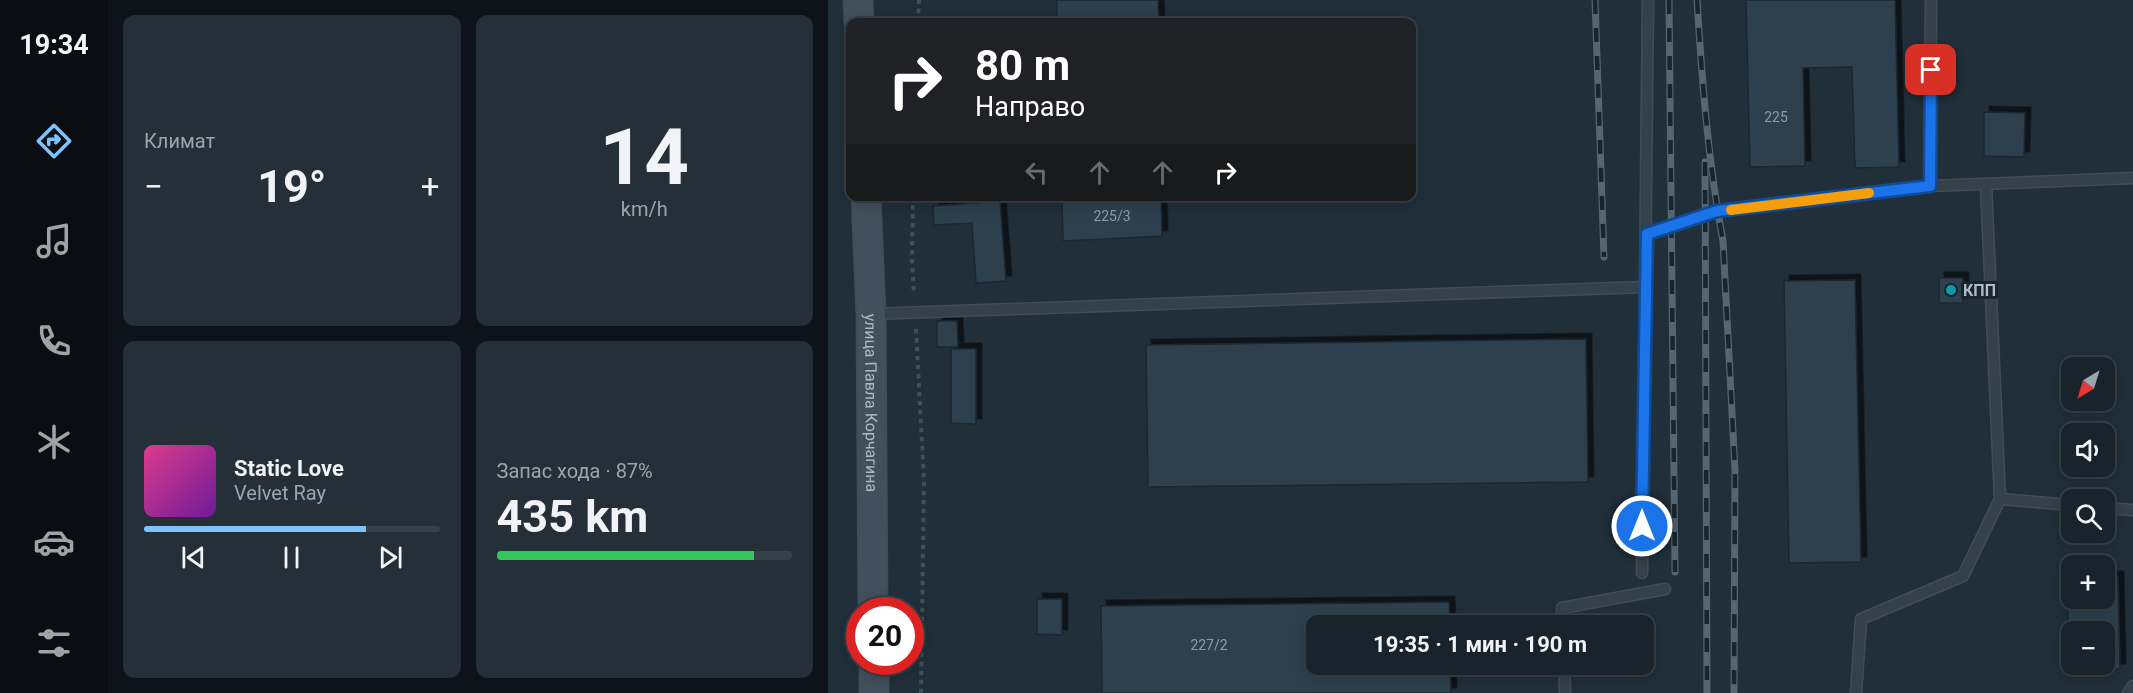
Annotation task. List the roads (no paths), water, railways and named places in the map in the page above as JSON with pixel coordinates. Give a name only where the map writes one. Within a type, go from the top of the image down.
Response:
[{"type":"main road","points":[[858,0],[859,18]]},
{"type":"main road","name":"улица Павла Корчагина","points":[[866,201],[871,314],[873,597]]},
{"type":"main road","points":[[874,675],[874,693]]},
{"type":"lane","points":[[1642,573],[1648,0]]},
{"type":"lane","points":[[1930,186],[1931,0]]},
{"type":"lane","points":[[1647,234],[1717,211],[1930,186],[2133,178]]},
{"type":"lane","points":[[1856,693],[1862,619],[1963,576],[2000,499],[1986,185]]},
{"type":"lane","points":[[871,314],[1644,287]]},
{"type":"lane","points":[[2000,499],[2061,504]]},
{"type":"lane","points":[[2115,509],[2133,510]]},
{"type":"lane","points":[[1562,615],[1562,608],[1665,589]]},
{"type":"lane","points":[[1564,675],[1565,693]]},
{"type":"lane","points":[[2128,693],[2133,686]]},
{"type":"railway","points":[[1595,0],[1604,257]]},
{"type":"railway","points":[[1669,0],[1675,572]]},
{"type":"railway","points":[[1697,0],[1703,91],[1723,241],[1735,470],[1734,693]]},
{"type":"railway","points":[[1705,162],[1707,693]]},
{"type":"place","name":"КПП","points":[[1951,290]]}]
